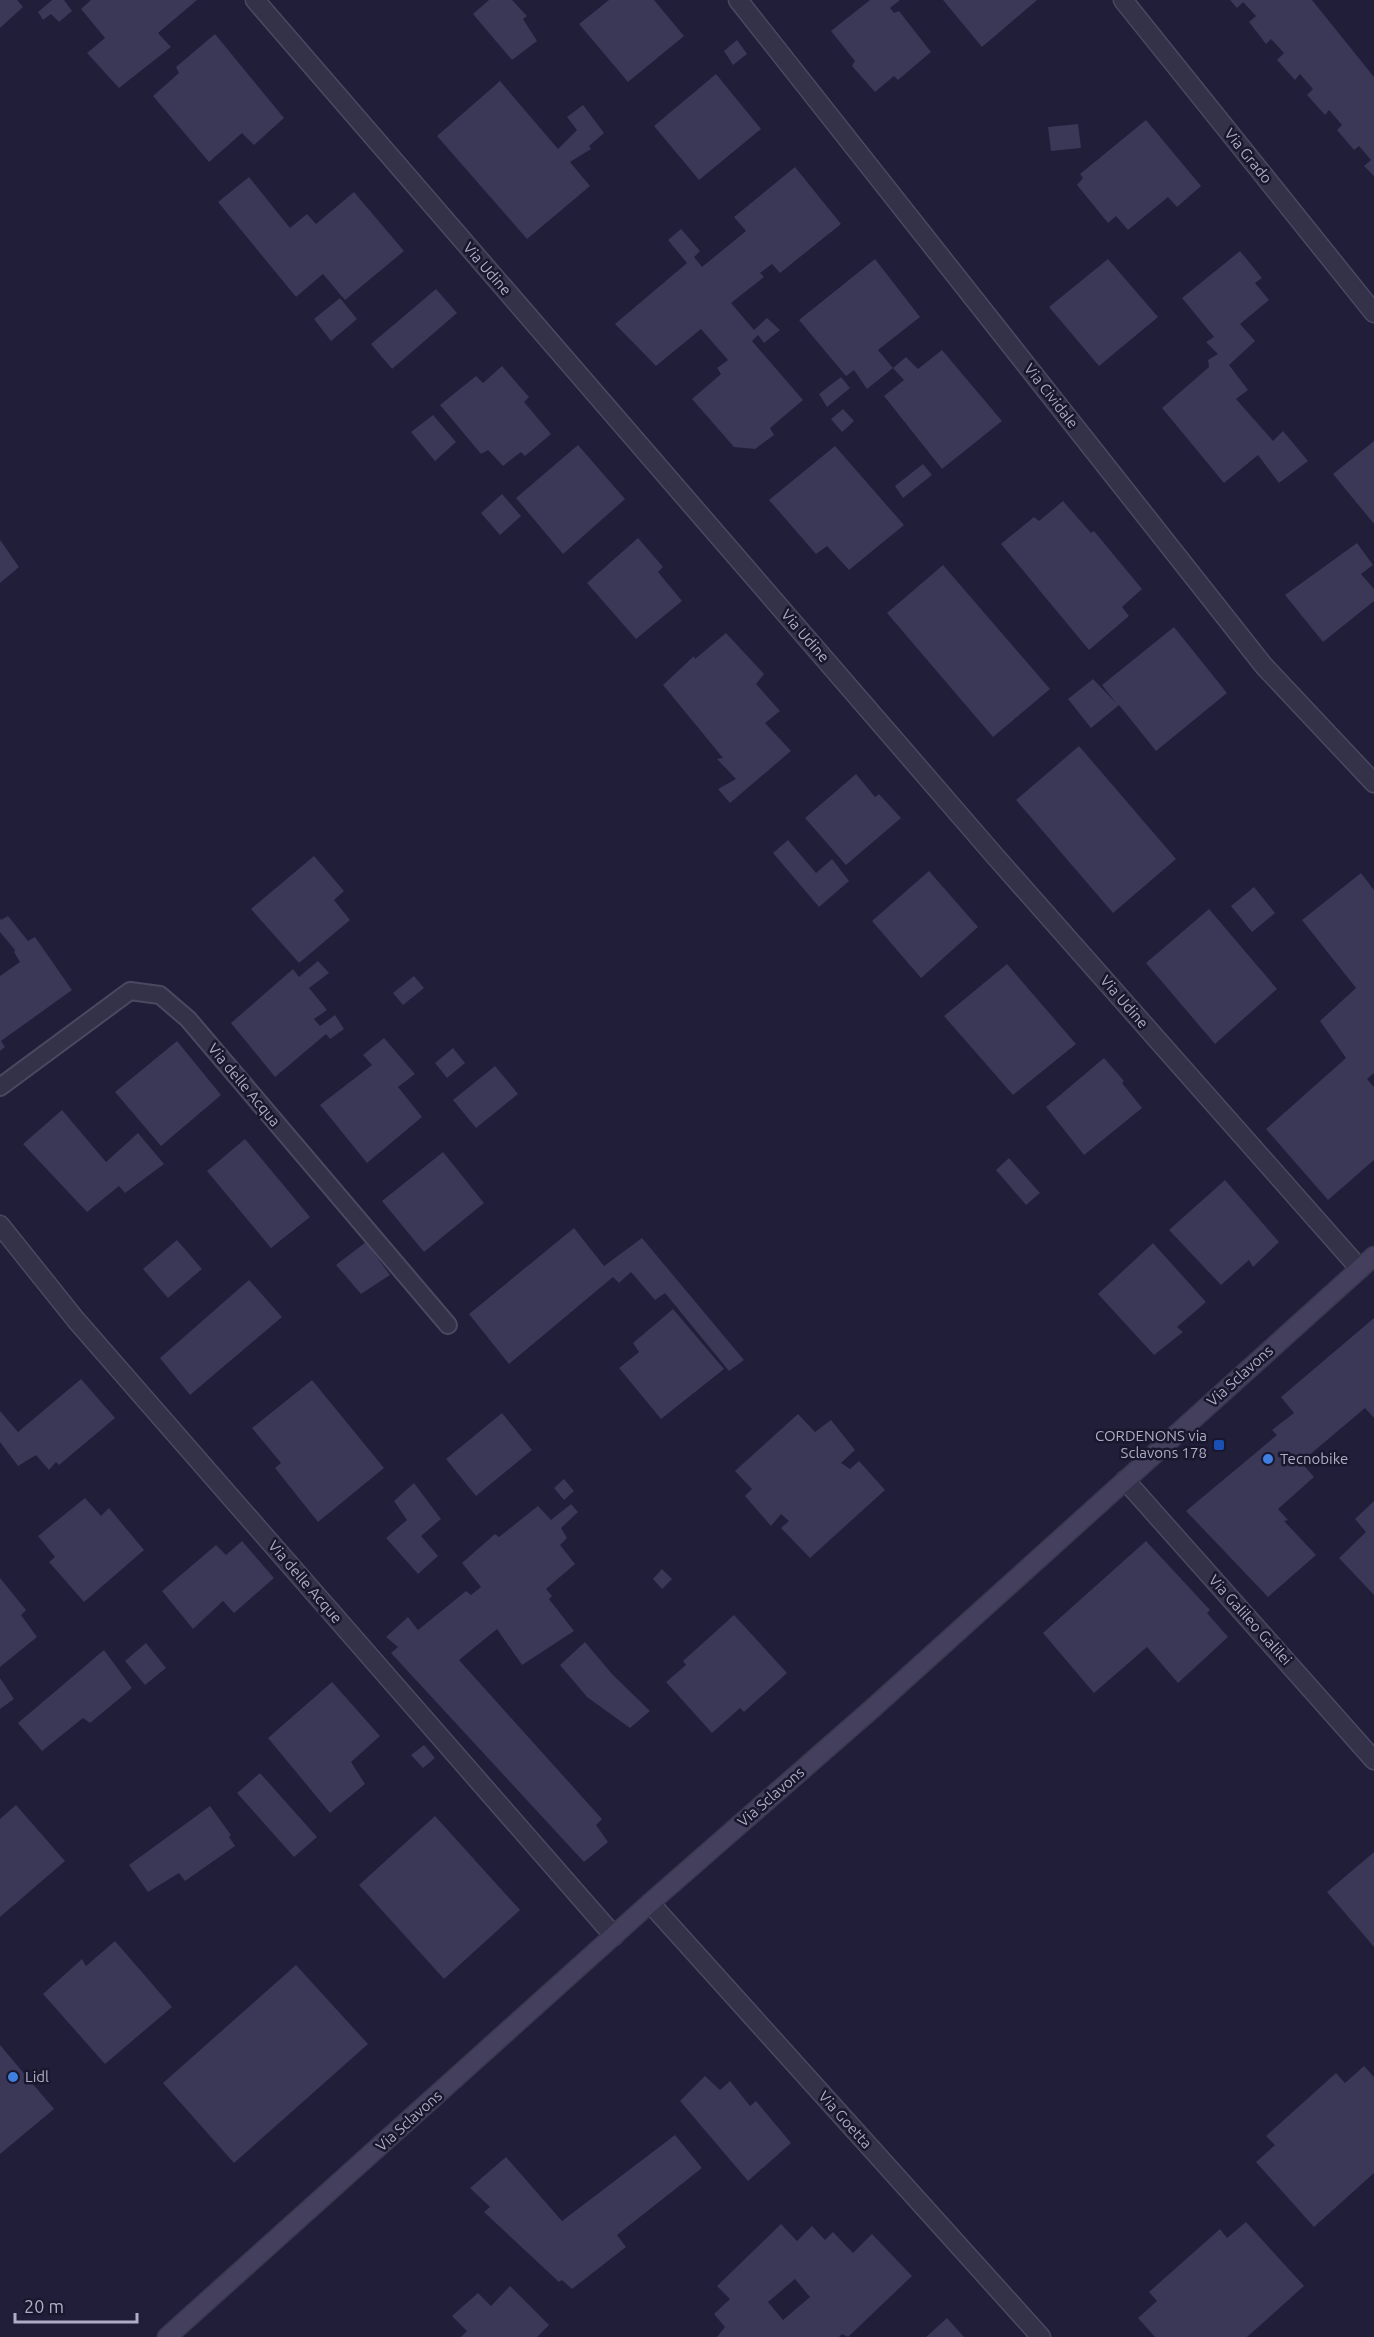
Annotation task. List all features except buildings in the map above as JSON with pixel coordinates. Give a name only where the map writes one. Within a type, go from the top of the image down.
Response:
[{"type":"street","name":"Via Udine","points":[[255,0],[995,856],[1360,1269]]},
{"type":"street","name":"Via Cividale","points":[[738,0],[1264,666],[1374,783]]},
{"type":"street","name":"Via Grado","points":[[1123,0],[1374,313]]},
{"type":"street","name":"Via delle Acque","points":[[0,1225],[76,1320],[166,1425],[614,1936]]},
{"type":"street","name":"Via Sclavons","points":[[167,2337],[650,1903],[873,1708],[1374,1256]]},
{"type":"street","name":"Via Galileo Galilei","points":[[1125,1480],[1374,1760]]},
{"type":"street","name":"Via Goetta","points":[[650,1903],[1041,2337]]},
{"type":"lane","name":"Via delle Acqua","points":[[0,1087],[130,991],[160,996],[188,1019],[448,1325]]},
{"type":"place","name":"CORDENONS via Sclavons 178","points":[[1219,1445]]},
{"type":"place","name":"Tecnobike","points":[[1268,1459]]},
{"type":"place","name":"Lidl","points":[[13,2077]]}]
